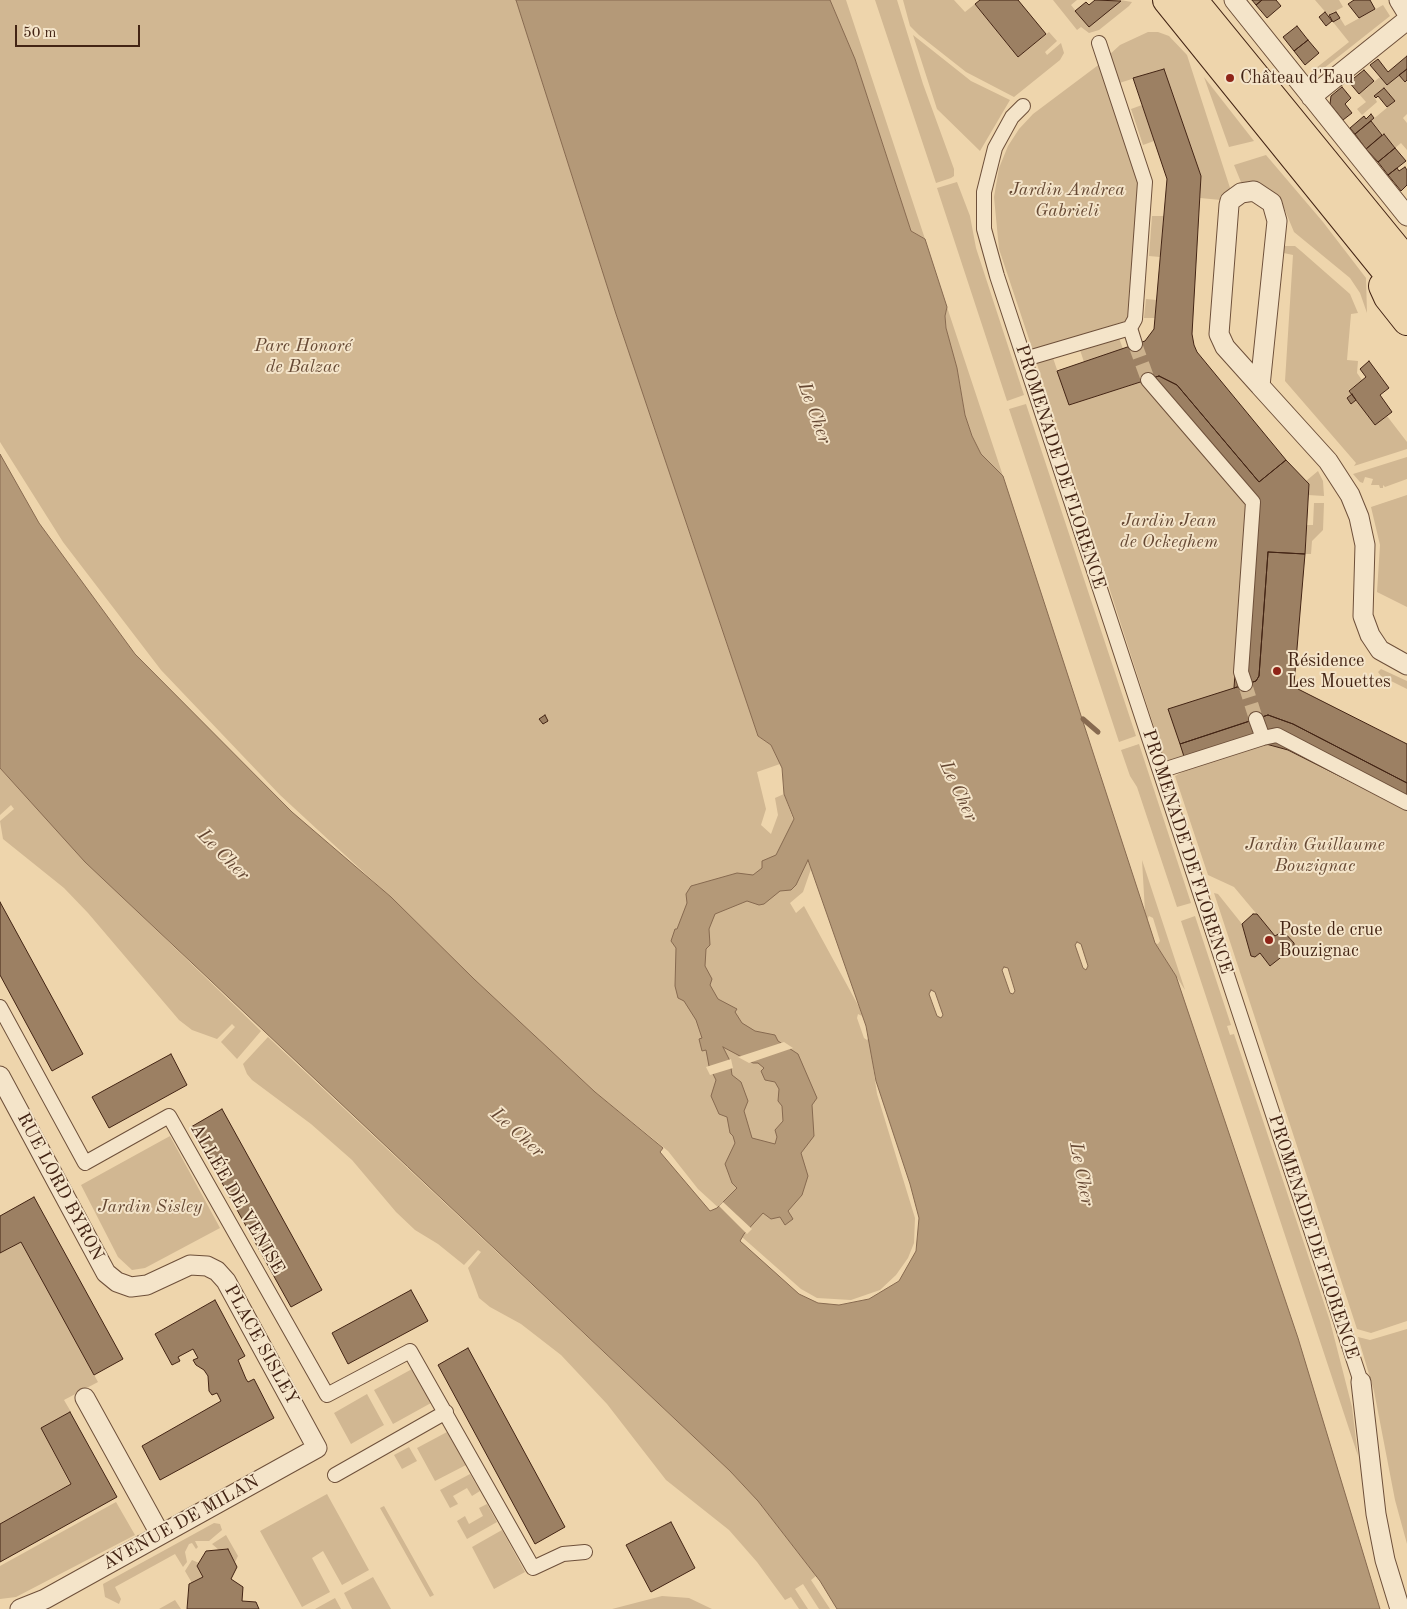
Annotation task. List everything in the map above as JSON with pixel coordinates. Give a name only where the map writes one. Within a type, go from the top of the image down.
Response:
[{"type":"main road","points":[[1167,0],[1395,265]]},
{"type":"main road","points":[[1193,0],[1395,265],[1407,297]]},
{"type":"main road","points":[[1395,265],[1379,279],[1388,297],[1407,321]]},
{"type":"street","points":[[1234,0],[1407,216]]},
{"type":"street","points":[[1399,0],[1407,12]]},
{"type":"street","points":[[1311,97],[1407,20]]},
{"type":"street","points":[[1025,359],[1130,328],[1135,320],[1146,182],[1099,43]]},
{"type":"street","name":"PROMENADE DE FLORENCE","points":[[1024,106],[1012,117],[995,148],[984,192],[984,229],[997,276],[1361,1382],[1376,1514],[1385,1560],[1400,1609]]},
{"type":"street","points":[[1260,386],[1277,221],[1272,203],[1254,191],[1241,193],[1230,201],[1218,334],[1224,346],[1328,462],[1350,495],[1359,517],[1365,545],[1363,616],[1370,635],[1380,650],[1407,665]]},
{"type":"street","points":[[1130,328],[1135,344]]},
{"type":"street","points":[[1148,380],[1253,502],[1241,672],[1245,684]]},
{"type":"street","points":[[1256,719],[1263,738]]},
{"type":"street","points":[[1160,771],[1277,735],[1407,803]]},
{"type":"street","name":"ALLÉE DE VENISE","points":[[0,1007],[85,1163],[169,1116],[327,1395],[410,1351],[533,1568],[563,1554],[585,1552]]},
{"type":"street","name":"RUE LORD BYRON","points":[[0,1076],[102,1265],[117,1282],[131,1287]]},
{"type":"street","name":"PLACE SISLEY","points":[[131,1287],[147,1285],[190,1265],[207,1266],[217,1272],[226,1282],[318,1448]]},
{"type":"street","points":[[85,1398],[160,1534]]},
{"type":"street","points":[[335,1475],[446,1412]]},
{"type":"street","name":"AVENUE DE MILAN","points":[[20,1609],[41,1604],[160,1534],[318,1448]]},
{"type":"green space","name":"Parc Honoré de Balzac","points":[[0,0],[516,0],[616,314],[758,736],[771,745],[780,764],[757,772],[766,809],[761,825],[771,834],[778,815],[775,798],[784,794],[811,869],[803,892],[790,903],[796,913],[804,906],[859,1007],[862,1016],[858,1014],[857,1018],[864,1038],[867,1040],[869,1037],[877,1094],[915,1218],[914,1243],[908,1258],[896,1275],[880,1290],[851,1300],[817,1298],[801,1289],[742,1237],[745,1232],[698,1189],[668,1151],[595,1092],[474,979],[397,903],[280,795],[161,670],[63,542],[0,442]]},
{"type":"green space","points":[[830,0],[846,0],[925,239],[911,231],[855,59]]},
{"type":"green space","points":[[875,0],[897,0],[923,84],[954,169],[954,176],[951,178],[936,183]]},
{"type":"green space","points":[[903,0],[954,0],[965,12],[975,4],[1018,57],[1049,32],[1057,41],[1045,52],[1047,55],[1061,43],[1064,53],[1060,60],[1014,97],[966,72],[919,35],[910,26]]},
{"type":"green space","points":[[1053,0],[1077,0],[1071,5],[1089,27],[1120,0],[1132,2],[1099,30],[1089,33],[1081,27],[1077,30]]},
{"type":"green space","points":[[1315,0],[1339,0],[1343,7],[1328,15]]},
{"type":"green space","points":[[1383,5],[1390,16],[1314,76],[1311,72],[1349,42],[1333,22],[1340,18],[1345,26]]},
{"type":"green space","points":[[1148,32],[1158,32],[1169,36],[1187,55],[1232,194],[1221,200],[1200,198],[1201,176],[1164,69],[1116,84],[1108,56],[1120,45]]},
{"type":"green space","points":[[913,35],[971,81],[1010,100],[980,151],[937,109]]},
{"type":"green space","name":"Jardin Andrea Gabrieli","points":[[1101,63],[1141,183],[1128,320],[1033,351],[999,249],[994,197],[999,168],[1008,146],[1019,129],[1033,114]]},
{"type":"green space","points":[[1399,75],[1405,82],[1407,80],[1407,114],[1403,118],[1407,123],[1407,150],[1401,143],[1395,148],[1371,121],[1395,101],[1384,88],[1374,96],[1377,102],[1362,115],[1357,109],[1366,102],[1359,94],[1380,77],[1387,85]]},
{"type":"green space","points":[[1204,77],[1254,141],[1229,147]]},
{"type":"green space","points":[[1142,105],[1154,141],[1143,145],[1131,109]]},
{"type":"green space","points":[[1266,155],[1323,222],[1366,278],[1367,313],[1360,293],[1350,278],[1294,232],[1284,208],[1275,196],[1243,187],[1234,165]]},
{"type":"green space","points":[[957,182],[970,216],[976,248],[1024,395],[1007,401],[937,188]]},
{"type":"green space","points":[[1152,216],[1164,216],[1160,257],[1149,256]]},
{"type":"green space","points":[[1295,246],[1350,294],[1358,313],[1351,314],[1347,360],[1358,361],[1357,373],[1362,380],[1349,390],[1352,394],[1347,398],[1351,404],[1356,400],[1375,424],[1387,416],[1407,442],[1407,449],[1354,466],[1356,463],[1285,381],[1293,255],[1279,252],[1281,247]]},
{"type":"green space","points":[[1146,299],[1157,300],[1155,318],[1144,318]]},
{"type":"green space","points":[[947,307],[1003,476],[981,454],[965,415],[957,368],[946,328],[945,316]]},
{"type":"green space","points":[[1119,338],[1123,349],[1084,362],[1080,350]]},
{"type":"green space","name":"Jardin Jean de Ockeghem","points":[[1052,355],[1069,405],[1141,382],[1247,505],[1234,688],[1205,751],[1167,767],[1036,361]]},
{"type":"green space","points":[[1026,404],[1136,736],[1119,742],[1009,409]]},
{"type":"green space","points":[[1407,457],[1407,479],[1385,487],[1383,485],[1383,488],[1380,488],[1379,485],[1371,485],[1373,479],[1365,477],[1363,483],[1360,482],[1353,474]]},
{"type":"green space","points":[[1318,471],[1323,481],[1324,496],[1308,495],[1309,484],[1306,481]]},
{"type":"green space","points":[[1407,495],[1407,607],[1377,592],[1380,545],[1371,507]]},
{"type":"green space","points":[[1314,503],[1324,503],[1323,530],[1312,541],[1311,554],[1305,554],[1307,525],[1313,525]]},
{"type":"green space","points":[[1381,669],[1407,681],[1407,689],[1381,676],[1378,672]]},
{"type":"green space","points":[[1139,744],[1191,903],[1177,907],[1137,787],[1130,776],[1121,750]]},
{"type":"green space","name":"Jardin Guillaume Bouzignac","points":[[1266,744],[1288,750],[1407,810],[1407,1321],[1371,1333],[1357,1329],[1214,893],[1218,894],[1242,924],[1252,957],[1260,953],[1271,966],[1294,947],[1294,943],[1283,931],[1275,936],[1234,887],[1208,875],[1175,776],[1188,769]]},
{"type":"green space","points":[[0,768],[86,862],[261,1031],[237,1059],[221,1042],[235,1027],[232,1024],[217,1039],[192,1030],[179,1020],[88,913],[64,888],[3,839],[0,821],[14,809],[11,805],[0,815]]},
{"type":"green space","points":[[1142,860],[1185,990],[1155,943],[1158,944],[1160,941],[1153,918],[1149,916],[1147,920]]},
{"type":"green space","points":[[1195,916],[1231,1025],[1227,1026],[1230,1035],[1234,1034],[1330,1321],[1352,1407],[1358,1456],[1181,921]]},
{"type":"green space","points":[[268,1037],[730,1471],[758,1501],[816,1576],[811,1580],[830,1609],[819,1609],[803,1584],[795,1589],[808,1609],[799,1609],[791,1597],[785,1600],[757,1562],[729,1530],[666,1480],[607,1404],[561,1355],[521,1324],[490,1307],[479,1298],[468,1268],[481,1252],[478,1250],[464,1265],[438,1244],[415,1230],[396,1212],[352,1160],[311,1124],[252,1080],[243,1064]]},
{"type":"green space","name":"Jardin Sisley","points":[[170,1136],[220,1228],[145,1268],[132,1270],[118,1257],[81,1185]]},
{"type":"green space","points":[[21,1242],[98,1382],[64,1400],[71,1412],[41,1428],[70,1484],[0,1524],[0,1253]]},
{"type":"green space","points":[[1407,1329],[1407,1544],[1395,1500],[1374,1391],[1358,1337],[1370,1340]]},
{"type":"green space","points":[[412,1369],[431,1403],[393,1424],[374,1390]]},
{"type":"green space","points":[[367,1394],[384,1425],[351,1444],[334,1413]]},
{"type":"green space","points":[[447,1432],[466,1465],[435,1481],[417,1448]]},
{"type":"green space","points":[[409,1447],[417,1461],[402,1469],[394,1455]]},
{"type":"green space","points":[[470,1474],[480,1491],[472,1496],[467,1488],[453,1496],[458,1504],[450,1508],[440,1490]]},
{"type":"green space","points":[[327,1494],[369,1570],[342,1585],[323,1551],[312,1558],[330,1592],[302,1607],[260,1531]]},
{"type":"green space","points":[[116,1502],[135,1535],[16,1597],[0,1599],[0,1566]]},
{"type":"green space","points":[[487,1504],[497,1522],[467,1539],[457,1521],[465,1516],[469,1524],[483,1516],[479,1508]]},
{"type":"green space","points":[[384,1506],[434,1595],[430,1597],[380,1508]]},
{"type":"green space","points":[[214,1523],[220,1524],[222,1530],[209,1541],[195,1541],[198,1547],[196,1549],[192,1543],[189,1544],[185,1552],[187,1562],[183,1567],[175,1554],[115,1587],[121,1599],[119,1604],[105,1597],[103,1584]]},
{"type":"green space","points":[[502,1530],[525,1572],[494,1589],[472,1547]]},
{"type":"green space","points":[[226,1535],[238,1556],[235,1562],[228,1549],[219,1550],[212,1544]]},
{"type":"green space","points":[[192,1560],[199,1563],[197,1566],[203,1577],[192,1583],[185,1571]]},
{"type":"green space","points":[[373,1577],[391,1609],[352,1609],[344,1593]]},
{"type":"green space","points":[[662,1596],[689,1598],[712,1609],[612,1609]]},
{"type":"green space","points":[[335,1598],[341,1609],[315,1609]]},
{"type":"green space","points":[[175,1600],[181,1609],[159,1609]]},
{"type":"water","name":"Le Cher","points":[[516,0],[830,0],[855,59],[911,231],[925,239],[947,307],[945,316],[946,328],[957,368],[965,415],[981,454],[1003,476],[1155,943],[1176,976],[1298,1338],[1380,1609],[837,1609],[820,1581],[758,1501],[730,1471],[85,862],[0,768],[0,454],[39,523],[135,654],[292,812],[391,897],[474,979],[595,1092],[663,1148],[660,1152],[710,1211],[717,1208],[737,1188],[732,1183],[725,1164],[735,1143],[730,1133],[727,1117],[719,1114],[711,1096],[716,1080],[709,1066],[706,1050],[702,1051],[699,1039],[702,1038],[696,1020],[684,1001],[678,998],[675,986],[676,948],[671,941],[687,903],[686,894],[691,886],[737,873],[753,875],[762,868],[762,861],[776,855],[794,819],[784,794],[782,768],[771,745],[758,736],[616,314]],"holes":[[[808,860],[866,1026],[876,1081],[910,1184],[919,1218],[916,1251],[899,1281],[869,1299],[839,1305],[818,1303],[799,1294],[740,1241],[763,1213],[771,1219],[780,1217],[785,1225],[793,1219],[788,1211],[802,1195],[808,1176],[801,1153],[814,1136],[812,1105],[817,1098],[798,1054],[778,1041],[775,1035],[755,1031],[742,1023],[735,1012],[737,1009],[718,999],[710,985],[712,979],[705,966],[706,949],[710,945],[709,929],[715,914],[747,901],[759,905],[764,904],[780,891],[791,890],[796,885]],[[1077,942],[1081,944],[1088,966],[1086,970],[1083,968],[1075,945]],[[1004,967],[1008,968],[1015,991],[1013,994],[1010,993],[1002,970]],[[931,990],[935,992],[943,1015],[941,1018],[937,1016],[929,994]],[[723,1047],[753,1063],[758,1063],[764,1068],[761,1071],[765,1080],[775,1082],[779,1089],[778,1101],[782,1106],[783,1121],[775,1130],[777,1137],[775,1144],[752,1138],[744,1111],[748,1101],[741,1082],[732,1075],[730,1061]]]},
{"type":"pier","points":[[784,1042],[793,1048],[749,1063],[738,1057]]},
{"type":"pier","points":[[731,1059],[733,1068],[710,1075],[706,1067]]},
{"type":"pier","points":[[723,1202],[752,1229],[747,1234],[719,1206]]},
{"type":"building","points":[[980,0],[1018,0],[1046,34],[1018,57],[975,4]]},
{"type":"building","points":[[1095,0],[1121,1],[1089,27],[1075,11],[1086,2],[1089,5]]},
{"type":"building","points":[[1252,0],[1262,0],[1256,5]]},
{"type":"building","points":[[1262,0],[1276,0],[1281,6],[1267,18],[1256,5]]},
{"type":"building","points":[[1354,0],[1370,0],[1375,9],[1359,18],[1348,4]]},
{"type":"building","points":[[1325,12],[1332,21],[1326,26],[1319,17]]},
{"type":"building","points":[[1336,12],[1340,18],[1333,22],[1329,15]]},
{"type":"building","points":[[1297,26],[1308,40],[1294,51],[1283,37]]},
{"type":"building","points":[[1308,40],[1319,53],[1305,65],[1294,51]]},
{"type":"building","points":[[1407,56],[1407,69],[1387,85],[1370,65],[1378,59],[1388,72]]},
{"type":"building","points":[[1164,69],[1201,176],[1192,334],[1194,345],[1197,352],[1286,460],[1259,482],[1177,385],[1159,376],[1069,405],[1057,371],[1145,341],[1154,329],[1167,179],[1133,78]]},
{"type":"building","points":[[1407,69],[1407,80],[1405,82],[1399,75]]},
{"type":"building","points":[[1364,70],[1374,81],[1359,94],[1349,82]]},
{"type":"building","points":[[1342,87],[1351,98],[1345,104],[1352,113],[1343,120],[1330,104],[1331,96]]},
{"type":"building","points":[[1384,88],[1395,101],[1387,107],[1378,96],[1376,98],[1374,96]]},
{"type":"building","points":[[1371,114],[1374,118],[1355,134],[1350,128],[1364,116],[1366,119]]},
{"type":"building","points":[[1371,121],[1382,135],[1366,149],[1355,134]]},
{"type":"building","points":[[1384,134],[1395,148],[1378,162],[1366,149]]},
{"type":"building","points":[[1395,148],[1406,161],[1388,175],[1378,162]]},
{"type":"building","points":[[1405,167],[1407,170],[1407,185],[1401,191],[1388,175],[1397,168],[1399,171]]},
{"type":"building","points":[[1369,361],[1389,388],[1380,395],[1392,412],[1375,425],[1349,391],[1366,377],[1360,369]]},
{"type":"building","points":[[1159,376],[1177,385],[1259,482],[1286,460],[1309,484],[1305,554],[1268,552],[1259,676],[1256,681],[1234,688],[1247,505],[1141,382]]},
{"type":"building","points":[[1352,394],[1356,400],[1351,404],[1347,398]]},
{"type":"building","name":"Résidence Les Mouettes","points":[[1268,552],[1305,554],[1294,684],[1298,689],[1407,744],[1407,783],[1293,724],[1268,715],[1180,744],[1168,709],[1256,681],[1259,676]]},
{"type":"building","points":[[545,715],[548,721],[543,724],[539,719]]},
{"type":"building","points":[[1268,715],[1293,724],[1407,783],[1407,810],[1288,750],[1266,744],[1188,769],[1180,744]]},
{"type":"building","points":[[0,902],[83,1054],[52,1071],[0,975]]},
{"type":"building","name":"Poste de crue Bouzignac","points":[[1253,914],[1257,914],[1275,936],[1283,931],[1294,943],[1294,947],[1270,966],[1260,953],[1255,957],[1251,956],[1242,924]]},
{"type":"building","points":[[171,1054],[187,1085],[109,1128],[92,1097]]},
{"type":"building","points":[[222,1109],[322,1290],[291,1307],[191,1127]]},
{"type":"building","points":[[34,1197],[123,1359],[94,1375],[21,1242],[0,1253],[0,1216]]},
{"type":"building","points":[[411,1290],[428,1321],[348,1364],[332,1333]]},
{"type":"building","points":[[215,1300],[245,1356],[238,1360],[246,1379],[248,1382],[254,1379],[274,1418],[160,1480],[142,1446],[221,1401],[217,1393],[212,1395],[209,1391],[208,1376],[193,1360],[198,1358],[193,1349],[178,1357],[180,1361],[172,1365],[155,1334]]},
{"type":"building","points":[[468,1348],[565,1527],[535,1544],[438,1365]]},
{"type":"building","points":[[70,1412],[117,1497],[0,1562],[0,1524],[71,1484],[41,1428]]},
{"type":"building","points":[[671,1522],[695,1568],[651,1592],[626,1545]]},
{"type":"building","points":[[228,1549],[237,1567],[231,1579],[243,1587],[242,1601],[256,1602],[259,1609],[187,1609],[189,1584],[203,1577],[197,1566],[206,1551]]},
{"type":"waterway","points":[[1083,719],[1098,732]]},
{"type":"tunnel","points":[[1135,344],[1148,380]]},
{"type":"tunnel","points":[[1245,684],[1256,719]]},
{"type":"place","name":"Château d'Eau","points":[[1230,78]]},
{"type":"place","name":"Résidence Les Mouettes","points":[[1277,671]]},
{"type":"place","name":"Poste de crue Bouzignac","points":[[1269,940]]}]
